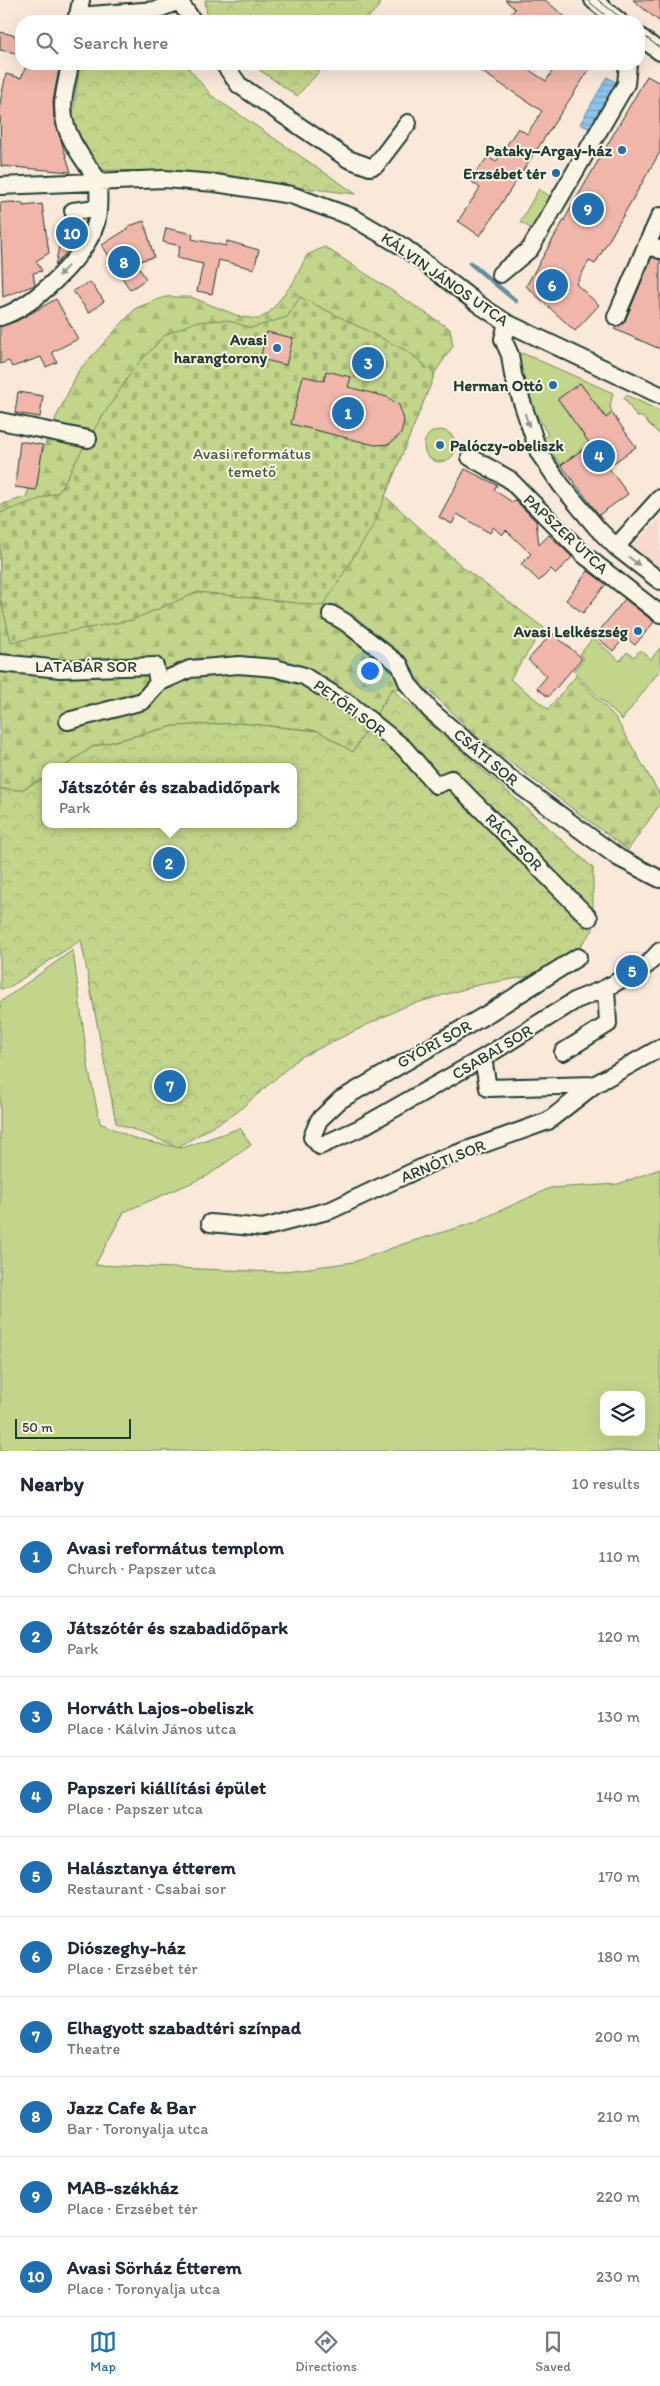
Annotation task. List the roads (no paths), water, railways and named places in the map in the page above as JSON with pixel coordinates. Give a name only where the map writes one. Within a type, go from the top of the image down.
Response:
[{"type":"street","points":[[593,0],[612,15]]},
{"type":"street","points":[[78,12],[156,10],[179,1],[189,15]]},
{"type":"street","points":[[645,41],[660,52]]},
{"type":"street","points":[[0,317],[42,293],[81,252],[96,222],[98,180],[78,152],[67,130],[63,107],[69,70]]},
{"type":"street","points":[[228,70],[239,85],[348,159],[370,167],[376,165],[408,123]]},
{"type":"street","points":[[500,274],[530,249],[626,84],[627,70]]},
{"type":"street","name":"KÁLVIN JÁNOS UTCA","points":[[0,186],[54,185],[98,180],[164,179],[291,194],[352,217],[405,248],[481,306],[507,323],[660,395]]},
{"type":"street","points":[[73,211],[97,208]]},
{"type":"street","points":[[616,317],[653,247],[660,216]]},
{"type":"street","name":"PAPSZER UTCA","points":[[507,323],[503,339],[510,354],[513,375],[539,453],[560,485],[597,528],[616,547],[660,581]]},
{"type":"street","points":[[0,421],[88,439]]},
{"type":"street","name":"PAPSZER UTCA","points":[[470,457],[509,479],[583,554],[660,614]]},
{"type":"street","points":[[616,547],[660,498]]},
{"type":"street","name":"CSÁTI SOR","points":[[331,614],[345,622],[400,665],[408,684],[431,711],[510,779],[619,858],[660,879]]},
{"type":"street","name":"LATABÁR SOR","points":[[0,663],[60,669],[155,666],[158,683]]},
{"type":"street","name":"PETŐFI SOR","points":[[158,683],[190,670],[239,665],[275,668],[304,676],[323,686],[382,729],[404,748],[436,785]]},
{"type":"street","points":[[68,722],[143,701],[158,683]]},
{"type":"street","name":"RÁCZ SOR","points":[[436,785],[451,779],[589,918]]},
{"type":"street","name":"CSABAI SOR","points":[[320,1146],[360,1128],[483,1058],[576,1000],[606,988],[648,965],[660,951]]},
{"type":"street","name":"GYŐRI SOR","points":[[320,1146],[312,1137],[319,1120],[340,1100],[489,1013],[578,957]]},
{"type":"street","points":[[563,1052],[608,1024],[606,988]]},
{"type":"street","name":"ARNÓTI SOR","points":[[210,1224],[263,1228],[331,1210],[436,1160],[548,1121],[594,1086],[660,1048]]},
{"type":"street","points":[[483,1058],[488,1088],[594,1086]]},
{"type":"water","points":[[607,77],[619,84],[592,130],[580,124]]},
{"type":"waterway","points":[[470,263],[516,301]]},
{"type":"tram line","points":[[587,0],[604,14]]},
{"type":"tram line","points":[[598,0],[617,15]]},
{"type":"tram line","points":[[645,37],[660,48]]},
{"type":"place","name":"Pataky–Argay-ház","points":[[622,150]]},
{"type":"place","name":"Erzsébet tér","points":[[556,173]]},
{"type":"place","name":"MAB-székház","points":[[588,209]]},
{"type":"place","name":"Avasi Sörház Étterem","points":[[72,233]]},
{"type":"place","name":"Jazz Cafe & Bar","points":[[124,262]]},
{"type":"place","name":"Diószeghy-ház","points":[[552,285]]},
{"type":"place","name":"Avasi harangtorony","points":[[277,348]]},
{"type":"place","name":"Horváth Lajos-obeliszk","points":[[368,363]]},
{"type":"place","name":"Herman Ottó","points":[[553,385]]},
{"type":"place","name":"Avasi református templom","points":[[348,413]]},
{"type":"place","name":"Palóczy-obeliszk","points":[[440,445]]},
{"type":"place","name":"Papszeri kiállítási épület","points":[[599,456]]},
{"type":"place","name":"Avasi Lelkészség","points":[[638,631]]},
{"type":"place","name":"Játszótér és szabadidőpark","points":[[169,863]]},
{"type":"place","name":"Halásztanya étterem","points":[[632,971]]},
{"type":"place","name":"Elhagyott szabadtéri színpad","points":[[170,1086]]},
{"type":"park label","name":"Avasi református temető","points":[[252,462]]}]
